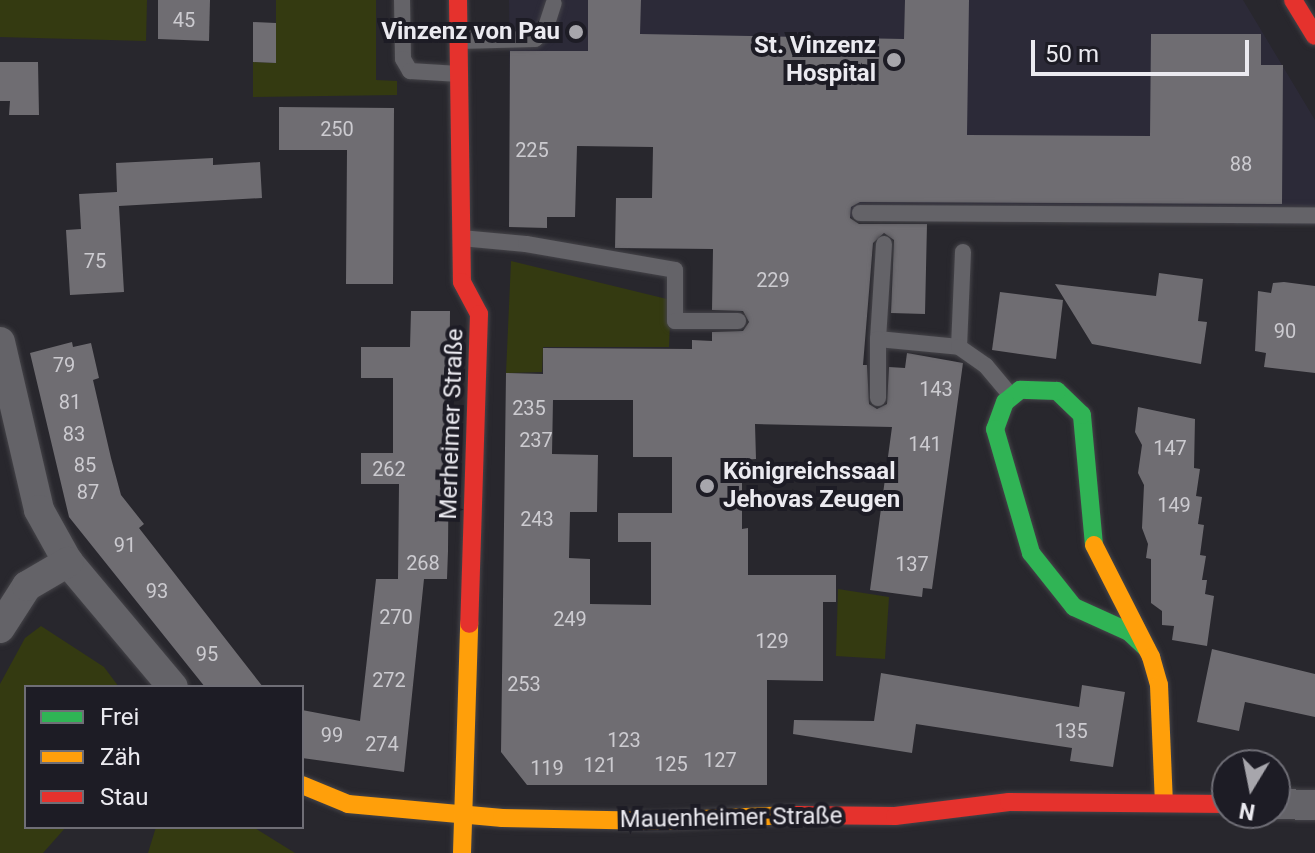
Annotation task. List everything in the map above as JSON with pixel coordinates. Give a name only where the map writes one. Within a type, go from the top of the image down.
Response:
[{"type":"street","name":"Merheimer Straße","points":[[458,0],[462,282],[479,314],[466,816],[462,853]]},
{"type":"street","points":[[1293,0],[1315,36]]},
{"type":"street","points":[[0,342],[39,510],[68,562],[171,685]]},
{"type":"street","points":[[1146,648],[1129,632],[1074,607],[1038,568],[995,439],[997,419],[1011,396],[1030,386],[1044,387],[1068,396],[1082,415],[1093,543],[1146,648],[1162,705],[1164,803]]},
{"type":"street","points":[[0,628],[27,586],[68,562]]},
{"type":"street","name":"Mauenheimer Straße","points":[[304,786],[348,804],[466,816],[658,821],[749,815],[895,816],[1009,802],[1211,804]]},
{"type":"street","points":[[1291,804],[1315,805]]},
{"type":"lane","points":[[402,0],[403,59],[410,71],[459,74]]},
{"type":"lane","points":[[459,41],[535,39],[545,30],[554,3]]},
{"type":"lane","points":[[860,213],[1315,215]]},
{"type":"lane","points":[[461,238],[526,244],[675,270],[675,321],[738,321]]},
{"type":"lane","points":[[878,398],[884,244]]},
{"type":"lane","points":[[959,347],[963,252]]},
{"type":"lane","points":[[878,339],[959,347],[986,366],[1011,396]]},
{"type":"shaded area","name":"St. Vinzenz Hospital","points":[[509,0],[1243,0],[1315,120],[1315,225],[835,217],[837,161],[510,126]]},
{"type":"green space","points":[[0,0],[147,0],[146,41],[0,37]]},
{"type":"green space","points":[[276,0],[376,0],[376,80],[397,81],[397,95],[253,97],[253,62],[276,63]]},
{"type":"green space","points":[[511,261],[671,300],[669,347],[543,347],[542,372],[506,373]]},
{"type":"green space","points":[[838,589],[889,597],[885,659],[836,656]]},
{"type":"green space","points":[[41,626],[104,667],[118,685],[24,685],[24,829],[64,829],[43,853],[0,853],[0,684],[25,638]]},
{"type":"green space","points":[[155,829],[256,829],[295,853],[148,853]]},
{"type":"building","points":[[158,0],[210,0],[209,41],[158,39]]},
{"type":"building","points":[[588,0],[641,0],[640,34],[904,39],[905,0],[969,0],[967,135],[1150,136],[1151,34],[1261,34],[1261,65],[1283,65],[1282,204],[860,202],[851,207],[850,218],[859,224],[927,224],[925,314],[891,313],[894,240],[884,233],[873,243],[863,365],[867,365],[869,404],[877,409],[887,404],[889,367],[905,368],[907,353],[963,363],[932,589],[923,588],[922,597],[870,590],[892,427],[755,424],[756,459],[742,460],[742,529],[748,528],[748,575],[836,575],[836,602],[823,602],[823,681],[767,680],[767,785],[527,785],[501,752],[506,373],[543,374],[543,348],[692,349],[692,340],[712,341],[712,332],[743,331],[749,322],[743,311],[712,310],[713,249],[615,248],[616,198],[652,198],[653,147],[577,146],[575,217],[547,217],[547,228],[509,227],[510,51],[588,51]],"holes":[[[553,400],[633,400],[633,457],[672,457],[672,513],[618,513],[618,542],[651,542],[651,605],[590,604],[590,559],[569,558],[570,512],[597,512],[598,455],[552,454]]]},
{"type":"building","points":[[253,22],[276,23],[276,63],[253,62]]},
{"type":"building","points":[[0,62],[38,62],[39,115],[9,115],[10,101],[0,101]]},
{"type":"building","points":[[279,107],[394,108],[393,284],[346,284],[347,150],[279,150]]},
{"type":"building","points":[[213,158],[213,165],[260,162],[262,198],[119,206],[124,292],[70,295],[66,230],[81,229],[79,194],[117,192],[116,163]]},
{"type":"building","points":[[1159,273],[1203,279],[1198,321],[1207,322],[1201,364],[1092,344],[1055,284],[1156,296]]},
{"type":"building","points":[[1273,283],[1315,286],[1315,373],[1264,367],[1266,353],[1255,351],[1258,291],[1271,293]]},
{"type":"building","points":[[1000,292],[1063,300],[1056,359],[992,350]]},
{"type":"building","points":[[411,311],[450,311],[447,579],[424,579],[404,772],[304,758],[304,710],[360,721],[376,579],[398,579],[399,484],[361,484],[361,453],[393,453],[393,378],[361,378],[361,347],[410,347]]},
{"type":"building","points":[[72,342],[73,347],[91,343],[99,378],[93,380],[121,495],[144,524],[139,528],[261,685],[203,685],[69,517],[30,353]]},
{"type":"building","points":[[1138,407],[1195,419],[1194,468],[1200,469],[1196,496],[1202,497],[1198,524],[1204,525],[1200,555],[1206,556],[1202,580],[1207,580],[1205,594],[1214,596],[1207,646],[1172,640],[1174,626],[1162,625],[1162,611],[1151,603],[1151,559],[1146,558],[1148,544],[1142,528],[1144,485],[1138,473],[1142,445],[1135,432]]},
{"type":"building","points":[[1212,649],[1315,674],[1315,717],[1245,702],[1239,731],[1197,722]]},
{"type":"building","points":[[881,673],[1079,707],[1082,685],[1125,692],[1113,767],[1070,761],[1072,748],[916,724],[912,753],[793,734],[794,720],[874,721]]},
{"type":"traffic: fast","points":[[1094,545],[1082,415],[1057,391],[1020,390],[1005,402],[995,429],[1031,553],[1074,607],[1129,632],[1146,648]]},
{"type":"traffic: slow","points":[[1094,545],[1151,657],[1159,685],[1164,803]]},
{"type":"traffic: slow","points":[[462,853],[469,624]]},
{"type":"traffic: slow","points":[[304,786],[348,804],[502,818],[658,821],[790,815]]},
{"type":"traffic: jam","points":[[458,0],[462,282],[479,314],[469,624]]},
{"type":"traffic: jam","points":[[1293,0],[1315,36]]},
{"type":"traffic: jam","points":[[790,815],[895,816],[1009,802],[1211,804]]},
{"type":"place","name":"Vinzenz von Pau","points":[[576,32]]},
{"type":"place","name":"St. Vinzenz Hospital","points":[[894,60]]},
{"type":"place","name":"Königreichssaal Jehovas Zeugen","points":[[707,486]]}]
